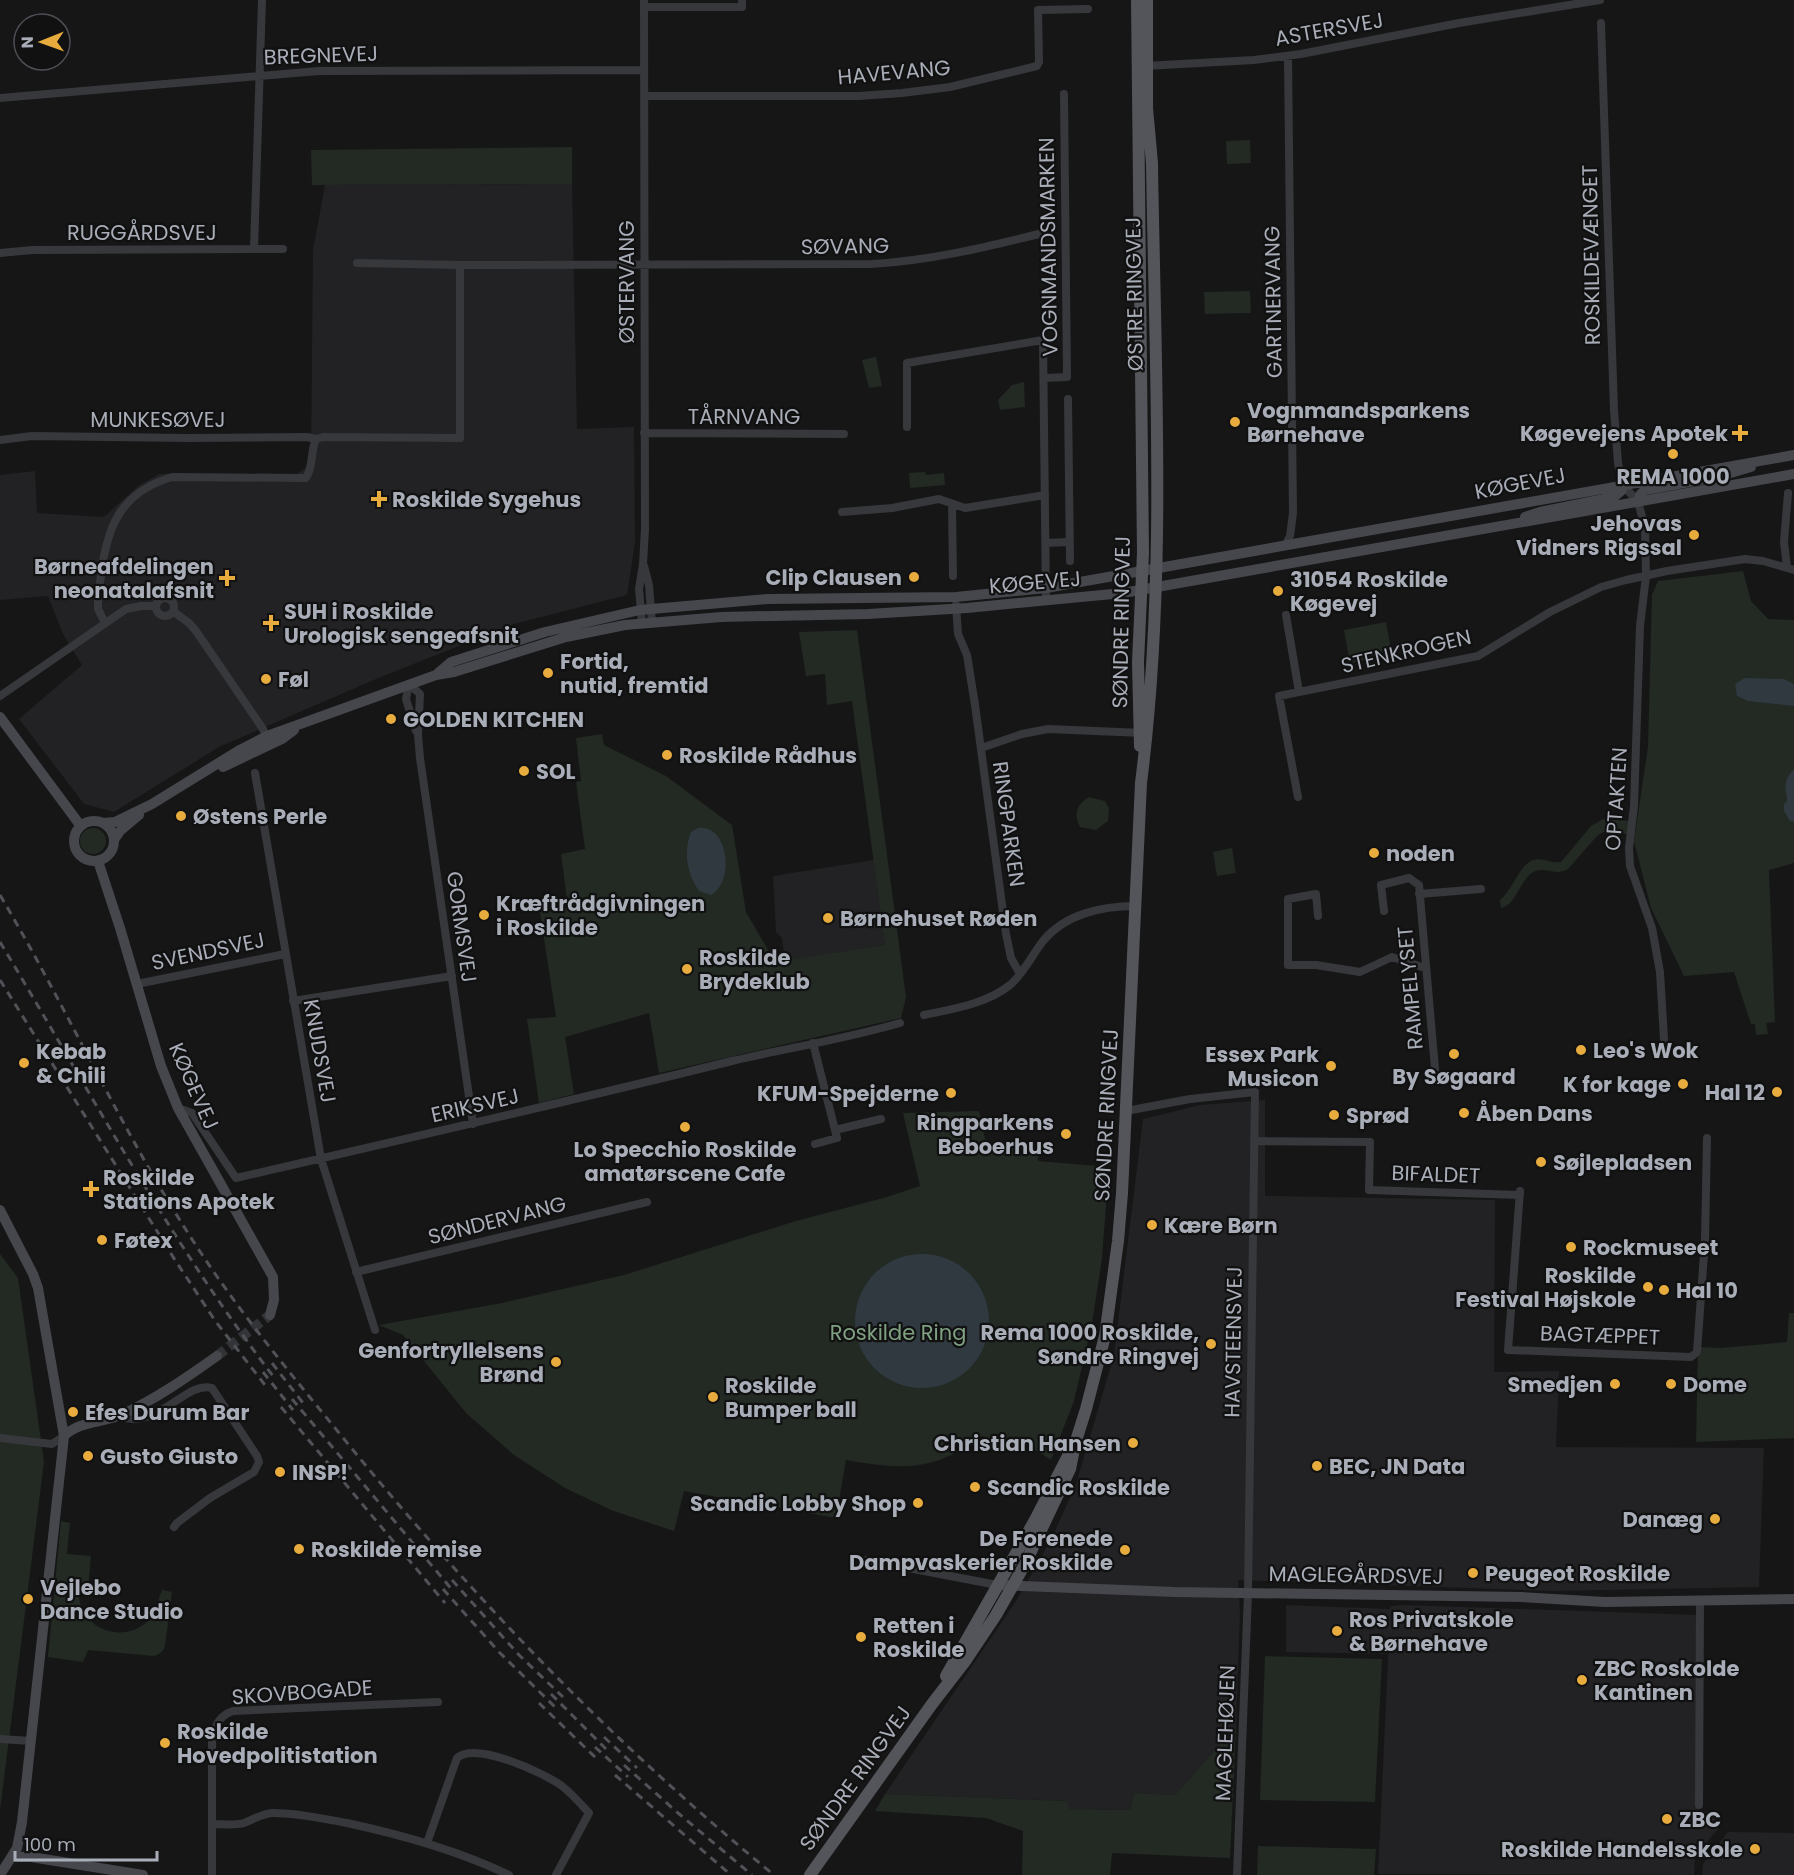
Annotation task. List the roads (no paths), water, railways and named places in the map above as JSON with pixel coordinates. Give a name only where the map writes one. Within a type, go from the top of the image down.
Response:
[{"type":"main road","name":"ØSTRE RINGVEJ","points":[[1137,0],[1142,461]]},
{"type":"main road","name":"ØSTRE RINGVEJ","points":[[1147,0],[1147,108],[1152,164],[1156,588]]},
{"type":"main road","name":"SØNDRE RINGVEJ","points":[[1142,461],[1142,571],[1138,662],[1143,733]]},
{"type":"main road","name":"SØNDRE RINGVEJ","points":[[810,1875],[966,1660],[1025,1564],[1070,1469],[1096,1372],[1111,1298],[1121,1203],[1143,733],[1156,588]]},
{"type":"main road","name":"SØNDRE RINGVEJ","points":[[932,1704],[1035,1520],[1061,1465],[1075,1444]]},
{"type":"street","points":[[254,249],[262,0]]},
{"type":"street","points":[[644,4],[742,7],[742,0]]},
{"type":"street","name":"ASTERSVEJ","points":[[1147,67],[1288,56],[1459,23],[1600,0]]},
{"type":"street","name":"ØSTERVANG","points":[[644,4],[643,564],[650,585],[646,610],[647,623]]},
{"type":"street","name":"HAVEVANG","points":[[644,96],[860,96],[950,87],[1037,66],[1039,62],[1038,10],[1088,9]]},
{"type":"street","name":"ROSKILDEVÆNGET","points":[[1601,23],[1612,376],[1618,463],[1623,484]]},
{"type":"street","name":"GARTNERVANG","points":[[1285,546],[1290,536],[1293,513],[1288,56]]},
{"type":"street","points":[[1138,57],[1143,66],[1147,67]]},
{"type":"street","name":"BREGNEVEJ","points":[[0,98],[319,71],[644,70]]},
{"type":"street","name":"VOGNMANDSMARKEN","points":[[1044,378],[1067,377],[1064,94]]},
{"type":"street","name":"SØVANG","points":[[357,263],[871,264],[907,262],[944,256],[1043,234]]},
{"type":"street","name":"RUGGÅRDSVEJ","points":[[0,252],[283,249]]},
{"type":"street","name":"MUNKESØVEJ","points":[[0,440],[32,436],[460,438],[460,265]]},
{"type":"street","name":"VOGNMANDSMARKEN","points":[[908,427],[907,363],[1043,340],[1046,601]]},
{"type":"street","points":[[1068,399],[1070,561]]},
{"type":"street","name":"TÅRNVANG","points":[[644,434],[843,435]]},
{"type":"street","points":[[105,623],[98,609],[98,600],[107,537],[123,509],[135,497],[158,481],[172,477],[306,478],[311,470],[313,446],[316,439]]},
{"type":"street","name":"KØGEVEJ","points":[[436,675],[451,662],[545,632],[646,610],[768,599],[956,597],[1046,588],[1794,455]]},
{"type":"street","points":[[1638,502],[1644,490],[1738,472],[1772,459]]},
{"type":"street","points":[[1755,480],[1794,467]]},
{"type":"street","name":"KØGEVEJ","points":[[103,823],[115,822],[152,804],[238,751],[269,740],[302,724],[436,675],[454,672],[566,637],[647,623],[721,617],[868,614],[956,609],[1141,591],[1794,474]]},
{"type":"street","points":[[1505,525],[1540,512],[1614,497],[1619,494],[1623,484],[1638,502]]},
{"type":"street","points":[[1646,576],[1745,559],[1791,568],[1785,542],[1790,520],[1788,493]]},
{"type":"street","points":[[842,512],[892,508],[939,499],[965,508],[1045,495]]},
{"type":"street","name":"OPTAKTEN","points":[[1638,502],[1643,518],[1646,543],[1646,576],[1640,626],[1634,806],[1629,848],[1630,866],[1652,928],[1660,972],[1665,1056]]},
{"type":"street","points":[[952,504],[953,576]]},
{"type":"street","points":[[1046,543],[1070,542]]},
{"type":"street","name":"STENKROGEN","points":[[1298,797],[1279,696],[1478,656],[1550,612],[1601,587],[1646,576]]},
{"type":"street","name":"RINGPARKEN","points":[[956,597],[958,634],[967,655],[1006,934],[1011,958],[1020,974]]},
{"type":"street","points":[[168,598],[174,604],[174,612],[168,616],[158,613],[156,606],[160,599],[168,598]]},
{"type":"street","points":[[0,696],[126,609],[156,606]]},
{"type":"street","points":[[174,612],[196,631],[269,740]]},
{"type":"street","points":[[1286,615],[1299,692]]},
{"type":"street","name":"GORMSVEJ","points":[[409,684],[406,699],[418,735],[473,1124]]},
{"type":"street","name":"GORMSVEJ","points":[[409,684],[420,694],[418,735]]},
{"type":"street","points":[[0,717],[80,825]]},
{"type":"street","name":"RINGPARKEN","points":[[981,748],[1022,734],[1048,729],[1143,733]]},
{"type":"street","name":"KNUDSVEJ","points":[[255,773],[321,1159],[375,1330]]},
{"type":"street","name":"KØGEVEJ","points":[[114,840],[120,831],[152,804]]},
{"type":"street","points":[[93,820],[103,823],[112,832],[114,840],[110,854],[98,861],[86,860],[75,849],[73,838],[80,825],[93,820]]},
{"type":"street","name":"KØGEVEJ","points":[[98,861],[161,1066],[178,1108],[273,1277],[274,1300],[270,1315]]},
{"type":"street","name":"RAMPELYSET","points":[[1384,911],[1381,885],[1409,878],[1419,885],[1436,1080]]},
{"type":"street","name":"RAMPELYSET","points":[[1419,894],[1481,889]]},
{"type":"street","points":[[1318,916],[1316,894],[1288,899],[1288,965],[1316,965],[1360,972],[1392,957],[1425,968]]},
{"type":"street","points":[[924,1015],[983,1001],[1011,984],[1044,939],[1076,916],[1096,909],[1135,906]]},
{"type":"street","name":"SVENDSVEJ","points":[[137,984],[285,954]]},
{"type":"street","points":[[293,1001],[452,976]]},
{"type":"street","name":"ERIKSVEJ","points":[[178,1108],[192,1113],[236,1178],[900,1023]]},
{"type":"street","points":[[813,1043],[837,1138],[815,1144]]},
{"type":"street","name":"HAVSTEENSVEJ","points":[[1126,1111],[1190,1099],[1255,1092],[1248,1593]]},
{"type":"street","points":[[835,1130],[881,1119]]},
{"type":"street","name":"BAGTÆPPET","points":[[1508,1350],[1691,1357],[1696,1352],[1705,1240],[1707,1138]]},
{"type":"street","name":"BIFALDET","points":[[1254,1141],[1370,1142],[1369,1190],[1520,1193],[1508,1350]]},
{"type":"street","name":"SØNDERVANG","points":[[356,1272],[647,1202]]},
{"type":"street","points":[[0,1210],[4,1224],[33,1274],[38,1288],[64,1436],[19,1839],[12,1857],[0,1875]]},
{"type":"street","points":[[0,1438],[52,1444],[72,1428],[118,1416],[153,1399],[217,1356]]},
{"type":"street","points":[[118,1416],[129,1421],[142,1419],[201,1387],[210,1387],[257,1456],[257,1468],[254,1472],[210,1498],[174,1527]]},
{"type":"street","points":[[867,1560],[997,1585]]},
{"type":"street","name":"MAGLEGÅRDSVEJ","points":[[997,1585],[1605,1602],[1794,1599]]},
{"type":"street","name":"MAGLEHØJEN","points":[[1237,1875],[1248,1593]]},
{"type":"street","points":[[1699,1805],[1700,1600]]},
{"type":"street","name":"SKOVBOGADE","points":[[212,1875],[214,1731],[220,1719],[227,1713],[438,1702]]},
{"type":"street","points":[[0,1739],[31,1742]]},
{"type":"street","points":[[427,1843],[457,1758],[466,1753],[488,1755],[544,1775],[571,1794],[589,1813],[556,1875]]},
{"type":"street","points":[[212,1824],[238,1824],[275,1813],[320,1818],[394,1833],[427,1843],[488,1865],[508,1875]]},
{"type":"street","points":[[0,1856],[31,1857],[143,1875]]},
{"type":"tunnel","points":[[217,1356],[270,1315]]},
{"type":"railway","points":[[0,895],[122,1121],[173,1210],[217,1277],[270,1348],[393,1499],[495,1613],[657,1774],[774,1875]]},
{"type":"railway","points":[[0,942],[164,1217],[235,1324],[273,1376]]},
{"type":"railway","points":[[0,980],[175,1260],[216,1322],[265,1385]]},
{"type":"railway","points":[[272,1363],[303,1403]]},
{"type":"railway","points":[[263,1372],[293,1410]]},
{"type":"railway","points":[[292,1399],[454,1592]]},
{"type":"railway","points":[[281,1407],[445,1603]]},
{"type":"railway","points":[[452,1580],[519,1655],[563,1697]]},
{"type":"railway","points":[[443,1589],[499,1652],[555,1707]]},
{"type":"railway","points":[[551,1694],[606,1749]]},
{"type":"railway","points":[[539,1703],[597,1759]]},
{"type":"railway","points":[[604,1737],[637,1768]]},
{"type":"railway","points":[[595,1747],[628,1777]]},
{"type":"railway","points":[[624,1765],[752,1875]]},
{"type":"railway","points":[[615,1775],[731,1875]]},
{"type":"place","name":"Vognmandsparkens Børnehave","points":[[1235,422]]},
{"type":"place","name":"Køgevejens Apotek","points":[[1740,433]]},
{"type":"place","name":"REMA 1000","points":[[1673,454]]},
{"type":"place","name":"Roskilde Sygehus","points":[[379,499]]},
{"type":"place","name":"Jehovas Vidners Rigssal","points":[[1694,535]]},
{"type":"place","name":"Clip Clausen","points":[[914,577]]},
{"type":"place","name":"Børneafdelingen neonatalafsnit","points":[[227,578]]},
{"type":"place","name":"31054 Roskilde Køgevej","points":[[1278,591]]},
{"type":"place","name":"SUH i Roskilde Urologisk sengeafsnit","points":[[271,623]]},
{"type":"place","name":"Fortid, nutid, fremtid","points":[[548,673]]},
{"type":"place","name":"Føl","points":[[266,679]]},
{"type":"place","name":"GOLDEN KITCHEN","points":[[391,719]]},
{"type":"place","name":"Roskilde Rådhus","points":[[667,755]]},
{"type":"place","name":"SOL","points":[[524,771]]},
{"type":"place","name":"Østens Perle","points":[[181,816]]},
{"type":"place","name":"noden","points":[[1374,853]]},
{"type":"place","name":"Kræftrådgivningen i Roskilde","points":[[484,915]]},
{"type":"place","name":"Børnehuset Røden","points":[[828,918]]},
{"type":"place","name":"Roskilde Brydeklub","points":[[687,969]]},
{"type":"place","name":"Leo's Wok","points":[[1581,1050]]},
{"type":"place","name":"By Søgaard","points":[[1454,1054]]},
{"type":"place","name":"Kebab & Chili","points":[[24,1063]]},
{"type":"place","name":"Essex Park Musicon","points":[[1331,1066]]},
{"type":"place","name":"K for kage","points":[[1683,1084]]},
{"type":"place","name":"Hal 12","points":[[1777,1092]]},
{"type":"place","name":"KFUM-Spejderne","points":[[951,1093]]},
{"type":"place","name":"Åben Dans","points":[[1464,1113]]},
{"type":"place","name":"Sprød","points":[[1334,1115]]},
{"type":"place","name":"Lo Specchio Roskilde amatørscene Cafe","points":[[685,1127]]},
{"type":"place","name":"Ringparkens Beboerhus","points":[[1066,1134]]},
{"type":"place","name":"Søjlepladsen","points":[[1541,1162]]},
{"type":"place","name":"Roskilde Stations Apotek","points":[[91,1189]]},
{"type":"place","name":"Kære Børn","points":[[1152,1225]]},
{"type":"place","name":"Føtex","points":[[102,1240]]},
{"type":"place","name":"Rockmuseet","points":[[1571,1247]]},
{"type":"place","name":"Roskilde Festival Højskole","points":[[1648,1287]]},
{"type":"place","name":"Hal 10","points":[[1664,1290]]},
{"type":"place","name":"Rema 1000 Roskilde, Søndre Ringvej","points":[[1211,1344]]},
{"type":"place","name":"Genfortryllelsens Brønd","points":[[556,1362]]},
{"type":"place","name":"Smedjen","points":[[1615,1384]]},
{"type":"place","name":"Dome","points":[[1671,1384]]},
{"type":"place","name":"Roskilde Bumper ball","points":[[713,1397]]},
{"type":"place","name":"Efes Durum Bar","points":[[73,1412]]},
{"type":"place","name":"Christian Hansen","points":[[1133,1443]]},
{"type":"place","name":"Gusto Giusto","points":[[88,1456]]},
{"type":"place","name":"BEC, JN Data","points":[[1317,1466]]},
{"type":"place","name":"INSP!","points":[[280,1472]]},
{"type":"place","name":"Scandic Roskilde","points":[[975,1487]]},
{"type":"place","name":"Scandic Lobby Shop","points":[[918,1503]]},
{"type":"place","name":"Danæg","points":[[1715,1519]]},
{"type":"place","name":"Roskilde remise","points":[[299,1549]]},
{"type":"place","name":"De Forenede Dampvaskerier Roskilde","points":[[1125,1550]]},
{"type":"place","name":"Peugeot Roskilde","points":[[1473,1573]]},
{"type":"place","name":"Vejlebo Dance Studio","points":[[28,1599]]},
{"type":"place","name":"Ros Privatskole & Børnehave","points":[[1337,1631]]},
{"type":"place","name":"Retten i Roskilde","points":[[861,1637]]},
{"type":"place","name":"ZBC Roskolde Kantinen","points":[[1582,1680]]},
{"type":"place","name":"Roskilde Hovedpolitistation","points":[[165,1743]]},
{"type":"place","name":"ZBC","points":[[1667,1819]]},
{"type":"place","name":"Roskilde Handelsskole","points":[[1755,1849]]},
{"type":"park label","name":"Roskilde Ring","points":[[898,1332]]}]
